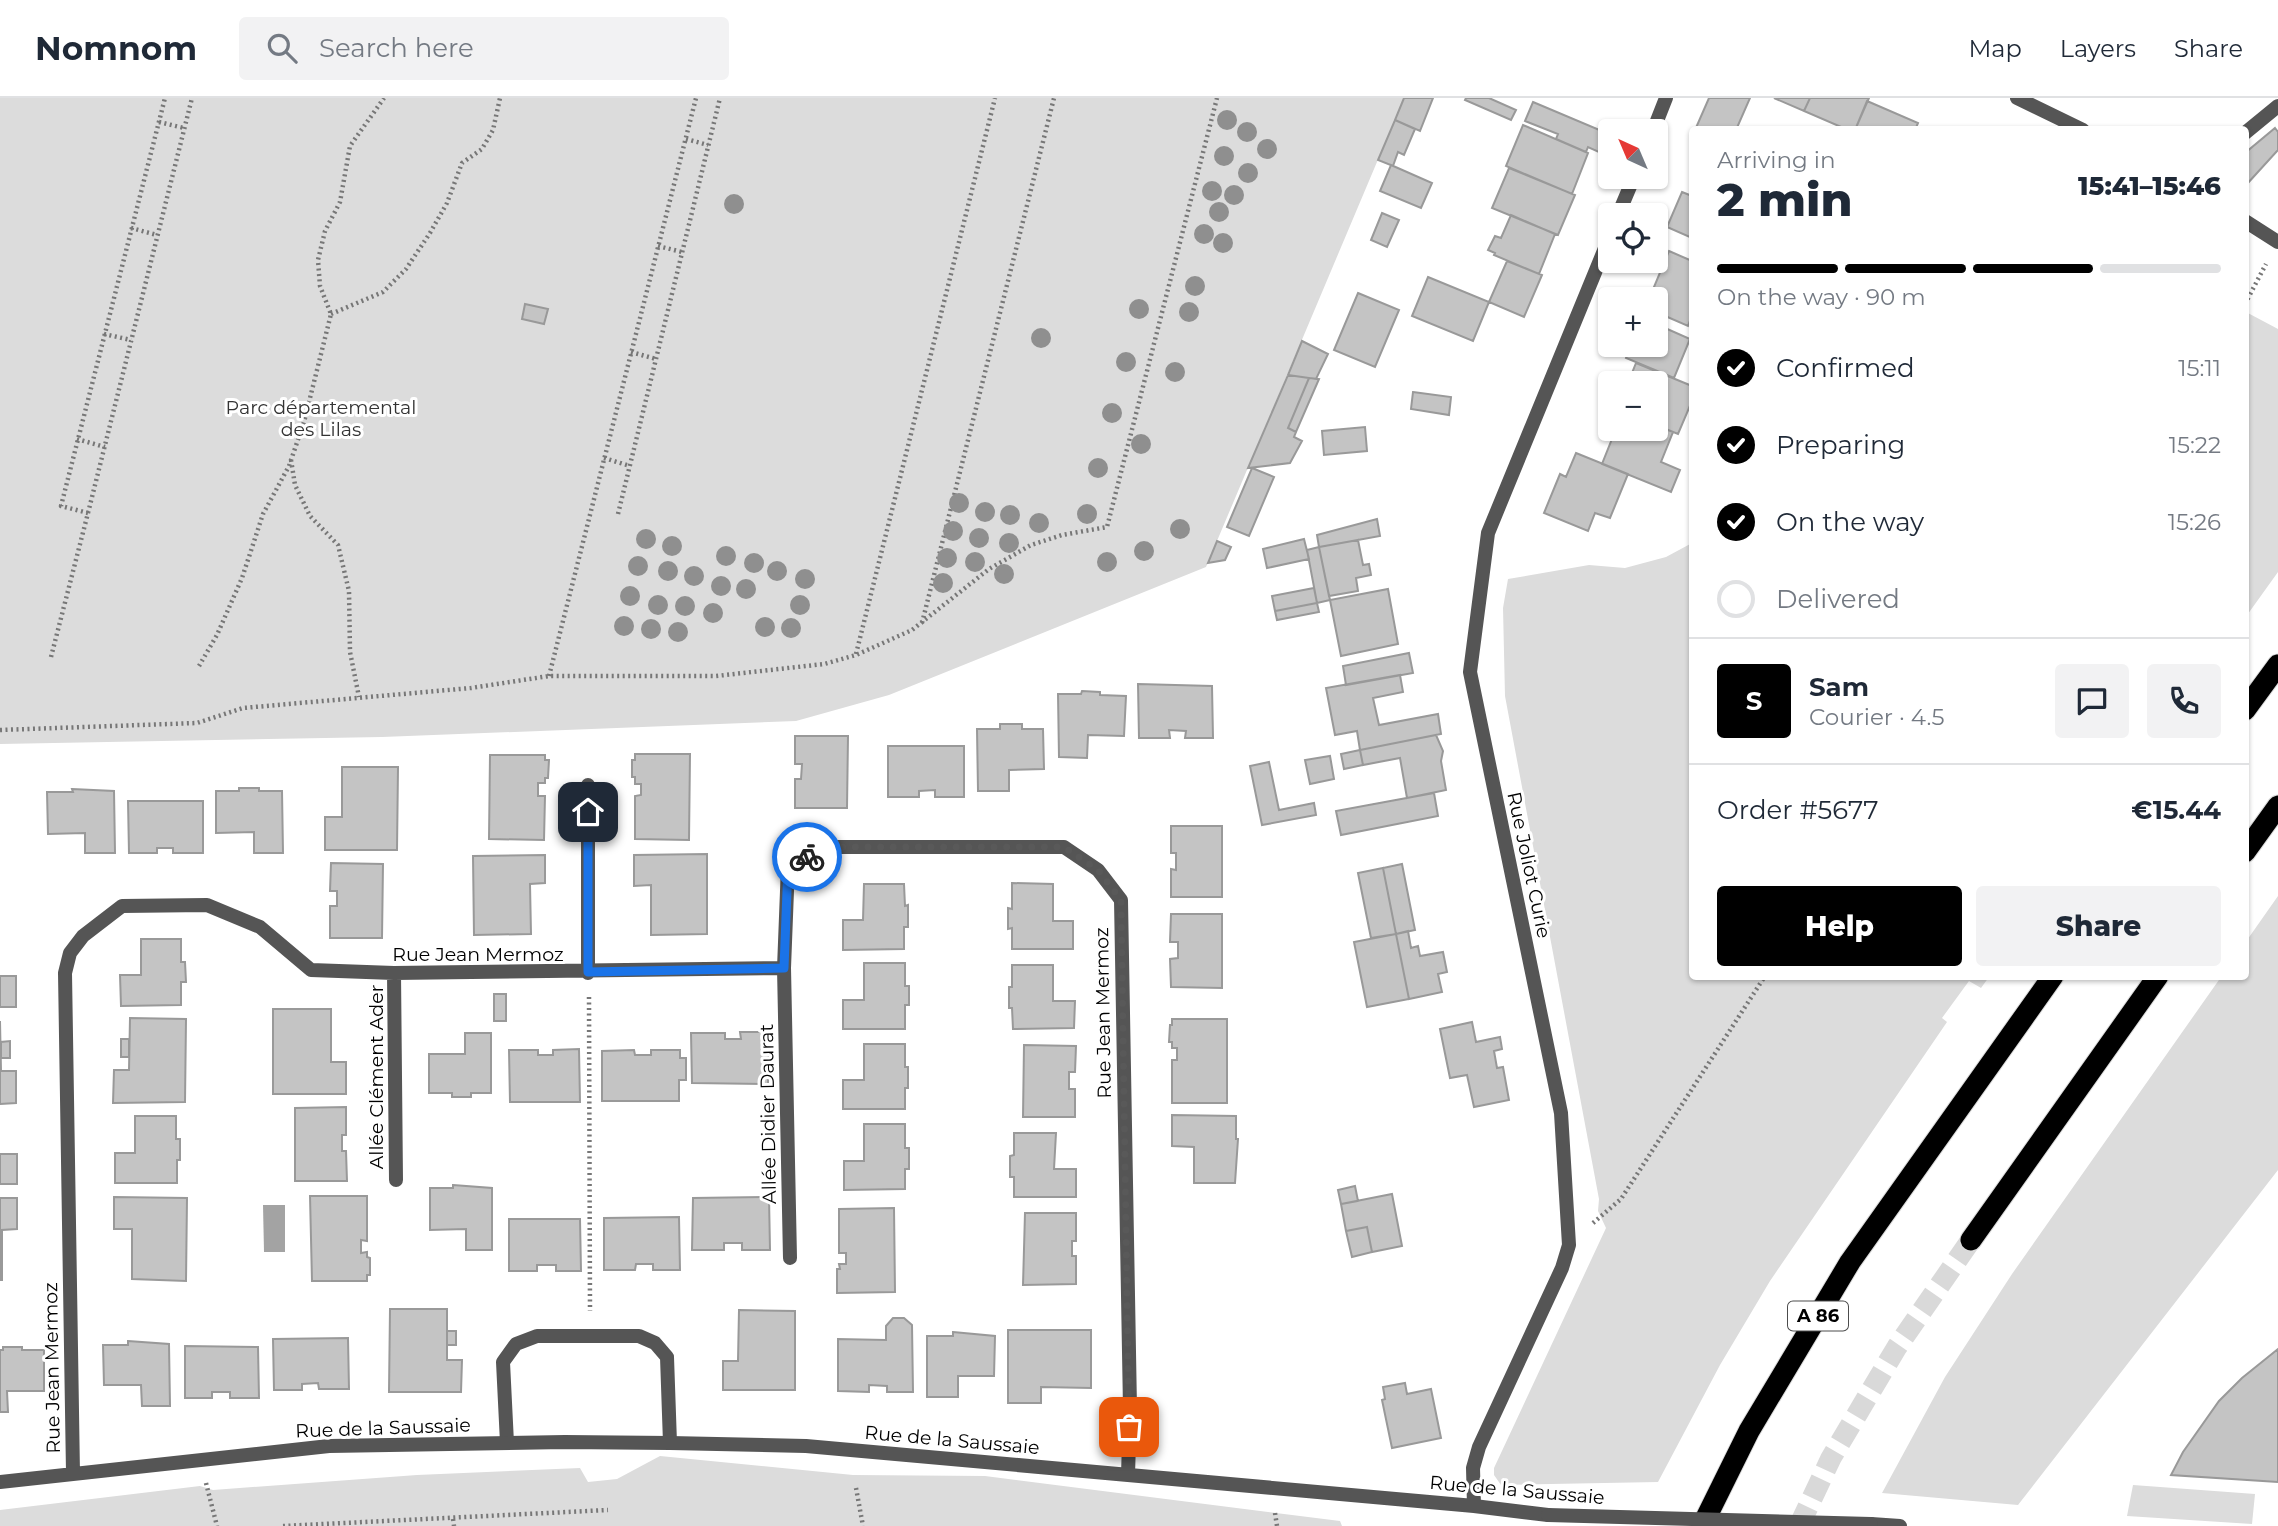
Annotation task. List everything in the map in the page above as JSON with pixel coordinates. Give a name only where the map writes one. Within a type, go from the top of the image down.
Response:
[{"type":"highway","points":[[2249,705],[2278,665]]},
{"type":"highway","points":[[2249,846],[2278,806]]},
{"type":"highway","name":"A 86","points":[[1702,1526],[1749,1431],[1850,1262],[2050,980]]},
{"type":"highway","points":[[1971,1240],[2155,980]]},
{"type":"street","points":[[1658,119],[1667,98]]},
{"type":"street","points":[[2017,98],[2076,126]]},
{"type":"street","points":[[2249,130],[2278,106]]},
{"type":"street","points":[[2249,224],[2278,242]]},
{"type":"street","name":"Rue Joliot Curie","points":[[1474,1506],[1473,1468],[1479,1447],[1562,1268],[1569,1245],[1561,1113],[1470,672],[1488,533],[1598,265]]},
{"type":"street","points":[[588,785],[588,972]]},
{"type":"street","name":"Rue Jean Mermoz","points":[[73,1473],[65,973],[70,953],[83,936],[122,906],[207,905],[260,928],[311,970],[394,974],[784,968],[788,865],[831,847],[1064,847],[1098,870],[1121,900],[1130,1408],[1128,1475]]},
{"type":"street","name":"Allée Didier Daurat","points":[[784,968],[790,1258]]},
{"type":"street","name":"Allée Clément Ader","points":[[394,974],[396,1180]]},
{"type":"street","points":[[508,1443],[503,1362],[516,1343],[537,1336],[639,1336],[655,1343],[667,1357],[670,1443]]},
{"type":"street","name":"Rue de la Saussaie","points":[[0,1482],[329,1446],[508,1443],[806,1446],[1474,1506],[1548,1515],[1900,1526]]},
{"type":"path","points":[[88,513],[61,506],[165,98]]},
{"type":"path","points":[[51,657],[192,98]]},
{"type":"path","points":[[200,666],[242,578],[263,514],[291,460],[304,422],[331,313],[320,286],[318,260],[324,231],[340,202],[350,146],[384,98]]},
{"type":"path","points":[[331,313],[383,292],[405,269],[447,203],[462,163],[482,149],[493,130],[500,98]]},
{"type":"path","points":[[549,676],[696,98]]},
{"type":"path","points":[[618,514],[720,98]]},
{"type":"path","points":[[856,655],[995,98]]},
{"type":"path","points":[[922,623],[1054,98]]},
{"type":"path","points":[[0,730],[197,723],[243,708],[471,688],[549,676],[716,676],[824,664],[886,643],[922,623],[989,569],[1031,545],[1062,535],[1107,527],[1217,98]]},
{"type":"path","points":[[159,122],[184,128]]},
{"type":"path","points":[[686,139],[709,146]]},
{"type":"path","points":[[131,228],[157,235]]},
{"type":"path","points":[[2249,296],[2278,242]]},
{"type":"path","points":[[658,246],[682,252]]},
{"type":"path","points":[[104,334],[131,340]]},
{"type":"path","points":[[631,352],[656,359]]},
{"type":"path","points":[[77,439],[104,447]]},
{"type":"path","points":[[604,458],[630,466]]},
{"type":"path","points":[[291,460],[295,485],[310,516],[338,545],[349,591],[351,652],[359,697]]},
{"type":"path","points":[[588,972],[591,1251],[589,1336]]},
{"type":"path","points":[[1569,1245],[1621,1199],[1762,980]]},
{"type":"path","points":[[206,1485],[217,1526]]},
{"type":"path","points":[[856,1488],[863,1526]]},
{"type":"path","points":[[283,1526],[608,1510]]},
{"type":"path","points":[[453,1518],[454,1526]]},
{"type":"green space","name":"Parc départemental des Lilas","points":[[0,98],[1404,98],[1206,567],[889,695],[796,721],[382,737],[0,744]]},
{"type":"green space","points":[[2249,314],[2278,329],[2278,572],[2249,612]]},
{"type":"green space","points":[[1689,545],[1689,980],[1987,980],[1981,988],[1969,981],[1942,1018],[1947,1022],[1770,1281],[1720,1365],[1658,1482],[1501,1485],[1494,1475],[1494,1468],[1606,1228],[1598,1211],[1599,1199],[1505,696],[1503,608],[1508,579],[1589,565],[1625,568],[1666,557]]},
{"type":"green space","points":[[2278,896],[2278,1170],[2018,1505],[1882,1493],[1945,1377],[2012,1274],[2219,980],[2249,980],[2249,937]]},
{"type":"green space","points":[[660,1456],[853,1475],[985,1476],[1340,1521],[1342,1526],[0,1526],[0,1510],[200,1486],[213,1490],[417,1475],[580,1468],[588,1482],[617,1479]]},
{"type":"green space","points":[[2133,1485],[2255,1494],[2252,1524],[2127,1516]]},
{"type":"shaded area","points":[[263,1205],[285,1205],[285,1252],[264,1252]]},
{"type":"building","points":[[1404,98],[1433,98],[1420,131],[1395,120]]},
{"type":"building","points":[[1489,98],[1516,110],[1511,120],[1465,100]]},
{"type":"building","points":[[1709,98],[1750,98],[1738,126],[1697,126]]},
{"type":"building","points":[[1774,98],[1810,98],[1804,111]]},
{"type":"building","points":[[1810,98],[1869,98],[1857,126],[1839,126],[1804,111]]},
{"type":"building","points":[[1867,101],[1918,123],[1917,126],[1857,126]]},
{"type":"building","points":[[1533,102],[1598,129],[1598,152],[1588,147],[1586,152],[1556,139],[1558,134],[1525,121]]},
{"type":"building","points":[[1395,120],[1415,129],[1404,155],[1398,152],[1393,166],[1378,160]]},
{"type":"building","points":[[1523,125],[1588,153],[1572,194],[1506,166]]},
{"type":"building","points":[[2275,128],[2278,132],[2278,150],[2249,182],[2249,150]]},
{"type":"building","points":[[1391,165],[1432,183],[1421,208],[1380,191]]},
{"type":"building","points":[[1509,168],[1575,195],[1558,235],[1492,208]]},
{"type":"building","points":[[1682,192],[1689,195],[1689,237],[1668,227]]},
{"type":"building","points":[[1382,213],[1399,220],[1387,247],[1371,240]]},
{"type":"building","points":[[1511,215],[1555,234],[1539,274],[1488,250],[1495,236],[1501,238]]},
{"type":"building","points":[[1669,251],[1689,260],[1688,326],[1668,317],[1668,287],[1654,287],[1660,273],[1668,273]]},
{"type":"building","points":[[1507,261],[1542,275],[1524,317],[1489,302]]},
{"type":"building","points":[[1428,277],[1489,302],[1473,341],[1412,316]]},
{"type":"building","points":[[1358,293],[1399,310],[1375,367],[1334,350]]},
{"type":"building","points":[[525,304],[548,309],[544,324],[522,319]]},
{"type":"building","points":[[1668,329],[1689,339],[1674,378],[1668,376],[1668,371],[1657,371],[1626,358],[1668,357]]},
{"type":"building","points":[[1302,341],[1328,354],[1316,379],[1288,375]]},
{"type":"building","points":[[1636,363],[1655,371],[1633,371]]},
{"type":"building","points":[[1288,375],[1309,378],[1288,428],[1296,432],[1294,437],[1302,441],[1290,463],[1248,468]]},
{"type":"building","points":[[1668,376],[1689,385],[1689,408],[1678,434],[1668,430]]},
{"type":"building","points":[[1309,378],[1319,379],[1296,432],[1288,428]]},
{"type":"building","points":[[1413,392],[1451,397],[1449,415],[1411,409]]},
{"type":"building","points":[[1365,427],[1367,451],[1324,455],[1322,431]]},
{"type":"building","points":[[1668,430],[1673,432],[1661,462],[1680,470],[1671,492],[1602,464],[1611,441],[1668,441]]},
{"type":"building","points":[[1576,453],[1628,474],[1610,518],[1595,513],[1588,531],[1544,513],[1560,474],[1566,477]]},
{"type":"building","points":[[1252,468],[1274,477],[1249,536],[1227,527]]},
{"type":"building","points":[[1377,519],[1380,536],[1319,547],[1317,535]]},
{"type":"building","points":[[1304,539],[1309,559],[1267,568],[1263,549]]},
{"type":"building","points":[[1358,540],[1363,565],[1369,564],[1371,575],[1356,578],[1358,591],[1329,596],[1319,547]]},
{"type":"building","points":[[1217,541],[1231,547],[1225,560],[1208,563]]},
{"type":"building","points":[[1319,547],[1330,600],[1317,603],[1307,550]]},
{"type":"building","points":[[1314,588],[1317,603],[1275,611],[1272,596]]},
{"type":"building","points":[[1388,589],[1398,644],[1341,656],[1330,600]]},
{"type":"building","points":[[1317,603],[1319,612],[1277,620],[1275,611]]},
{"type":"building","points":[[1409,653],[1413,673],[1346,685],[1343,666]]},
{"type":"building","points":[[1400,675],[1403,692],[1373,698],[1379,725],[1438,714],[1441,734],[1360,750],[1357,731],[1335,735],[1326,688]]},
{"type":"building","points":[[1138,684],[1212,686],[1213,738],[1185,738],[1186,731],[1169,730],[1170,738],[1139,738]]},
{"type":"building","points":[[1082,691],[1126,696],[1124,736],[1088,735],[1087,758],[1059,757],[1058,694],[1081,694]]},
{"type":"building","points":[[1000,724],[1022,724],[1022,729],[1043,729],[1044,769],[1009,770],[1009,791],[978,791],[977,729],[1000,729]]},
{"type":"building","points":[[1436,735],[1443,751],[1441,761],[1446,790],[1407,798],[1400,758],[1363,765],[1360,750]]},
{"type":"building","points":[[795,736],[848,736],[847,808],[795,808],[795,779],[801,779],[802,764],[795,764]]},
{"type":"building","points":[[888,746],[964,746],[964,797],[935,797],[935,790],[919,791],[919,797],[888,797]]},
{"type":"building","points":[[1360,750],[1363,765],[1344,769],[1341,754]]},
{"type":"building","points":[[635,754],[690,754],[689,840],[635,839],[635,796],[641,795],[641,784],[635,784],[635,777],[632,777],[632,760],[635,760]]},
{"type":"building","points":[[490,755],[545,755],[545,760],[549,760],[548,778],[545,778],[545,783],[538,783],[538,796],[545,796],[544,840],[489,839]]},
{"type":"building","points":[[1330,756],[1334,779],[1310,784],[1305,760]]},
{"type":"building","points":[[1269,762],[1279,810],[1314,803],[1316,815],[1262,825],[1250,766]]},
{"type":"building","points":[[342,767],[398,767],[397,850],[325,850],[325,817],[342,817]]},
{"type":"building","points":[[239,788],[282,791],[283,853],[254,853],[254,832],[216,833],[216,791],[239,791]]},
{"type":"building","points":[[72,789],[114,791],[115,853],[85,853],[85,833],[48,834],[47,792],[73,792]]},
{"type":"building","points":[[1434,793],[1438,816],[1341,835],[1336,811]]},
{"type":"building","points":[[128,801],[203,801],[203,853],[173,853],[173,848],[157,848],[157,853],[129,853]]},
{"type":"building","points":[[1171,826],[1222,826],[1222,897],[1171,897],[1171,869],[1176,870],[1176,853],[1171,853]]},
{"type":"building","points":[[707,854],[707,934],[651,935],[651,885],[634,886],[634,855]]},
{"type":"building","points":[[545,855],[545,883],[530,884],[531,934],[474,935],[473,856]]},
{"type":"building","points":[[331,863],[383,864],[382,938],[330,938],[330,906],[337,906],[337,891],[330,891]]},
{"type":"building","points":[[1402,864],[1415,930],[1396,934],[1383,868]]},
{"type":"building","points":[[1383,868],[1396,934],[1371,938],[1358,873]]},
{"type":"building","points":[[1012,883],[1053,884],[1053,921],[1073,921],[1073,949],[1012,949],[1008,908],[1012,909]]},
{"type":"building","points":[[864,884],[904,884],[908,927],[904,927],[904,949],[843,950],[843,920],[863,920]]},
{"type":"building","points":[[1171,914],[1222,914],[1222,988],[1171,987],[1170,959],[1178,958],[1178,942],[1170,942]]},
{"type":"building","points":[[1408,931],[1411,948],[1418,946],[1420,956],[1443,952],[1447,972],[1438,974],[1442,992],[1409,999],[1396,934]]},
{"type":"building","points":[[1396,934],[1409,999],[1367,1007],[1354,942]]},
{"type":"building","points":[[141,939],[181,939],[181,962],[185,962],[186,982],[181,982],[181,1005],[121,1006],[120,975],[141,975]]},
{"type":"building","points":[[864,963],[905,963],[905,986],[909,986],[909,1005],[905,1005],[905,1029],[843,1029],[843,1000],[864,1000]]},
{"type":"building","points":[[1012,965],[1053,965],[1053,1001],[1075,1001],[1074,1028],[1013,1029],[1012,1008],[1009,1008]]},
{"type":"building","points":[[0,976],[16,976],[16,1007],[0,1007]]},
{"type":"building","points":[[494,994],[506,994],[506,1021],[494,1021]]},
{"type":"building","points":[[273,1009],[331,1009],[331,1062],[346,1062],[346,1094],[273,1094]]},
{"type":"building","points":[[130,1018],[186,1019],[185,1102],[113,1103],[114,1070],[129,1070]]},
{"type":"building","points":[[1172,1019],[1227,1019],[1227,1103],[1172,1103],[1172,1060],[1177,1060],[1177,1048],[1172,1048],[1172,1042],[1169,1042]]},
{"type":"building","points":[[0,1021],[1,1071],[16,1071],[16,1103],[0,1104]]},
{"type":"building","points":[[1472,1022],[1476,1042],[1500,1037],[1502,1049],[1494,1051],[1497,1068],[1503,1067],[1509,1100],[1474,1107],[1467,1075],[1450,1078],[1440,1029]]},
{"type":"building","points":[[740,1032],[769,1032],[768,1084],[692,1083],[691,1033],[725,1033],[725,1039],[741,1039]]},
{"type":"building","points":[[465,1033],[491,1033],[491,1093],[452,1097],[452,1093],[429,1093],[429,1054],[465,1054]]},
{"type":"building","points":[[121,1039],[129,1039],[129,1057],[121,1057]]},
{"type":"building","points":[[10,1041],[10,1058],[1,1058],[1,1042]]},
{"type":"building","points":[[864,1044],[905,1044],[908,1088],[905,1088],[905,1109],[843,1109],[843,1080],[864,1080]]},
{"type":"building","points":[[1024,1045],[1076,1046],[1075,1072],[1069,1072],[1069,1089],[1075,1089],[1075,1117],[1023,1117]]},
{"type":"building","points":[[579,1049],[580,1102],[510,1102],[509,1050],[538,1050],[538,1055],[553,1055],[553,1050]]},
{"type":"building","points":[[634,1050],[635,1055],[651,1055],[651,1050],[680,1050],[680,1058],[686,1058],[686,1080],[679,1080],[679,1101],[602,1101],[602,1051]]},
{"type":"building","points":[[346,1107],[346,1135],[342,1135],[342,1151],[346,1151],[347,1181],[295,1181],[295,1108]]},
{"type":"building","points":[[1172,1115],[1236,1116],[1238,1139],[1235,1183],[1194,1183],[1194,1147],[1172,1146]]},
{"type":"building","points":[[135,1116],[176,1116],[176,1139],[180,1139],[177,1183],[115,1183],[115,1153],[135,1153]]},
{"type":"building","points":[[864,1124],[905,1124],[905,1148],[909,1148],[909,1169],[905,1169],[905,1189],[844,1190],[844,1161],[864,1161]]},
{"type":"building","points":[[1014,1133],[1056,1133],[1054,1169],[1076,1169],[1076,1197],[1014,1197],[1010,1156],[1014,1155]]},
{"type":"building","points":[[0,1154],[17,1154],[17,1184],[0,1184]]},
{"type":"building","points":[[453,1185],[492,1188],[492,1250],[466,1250],[466,1229],[430,1230],[430,1188],[453,1188]]},
{"type":"building","points":[[1355,1186],[1358,1201],[1341,1204],[1338,1190]]},
{"type":"building","points":[[1392,1194],[1402,1246],[1372,1252],[1367,1227],[1346,1231],[1341,1204]]},
{"type":"building","points":[[310,1196],[367,1196],[367,1241],[361,1240],[361,1253],[367,1252],[367,1257],[370,1258],[370,1275],[367,1275],[367,1281],[312,1281]]},
{"type":"building","points":[[114,1197],[187,1198],[186,1281],[132,1279],[132,1229],[114,1229]]},
{"type":"building","points":[[769,1197],[770,1250],[742,1250],[742,1243],[724,1243],[724,1250],[692,1250],[693,1198]]},
{"type":"building","points":[[0,1198],[17,1198],[17,1229],[2,1230],[2,1280],[0,1280]]},
{"type":"building","points":[[894,1208],[895,1292],[837,1293],[837,1269],[840,1269],[839,1264],[846,1264],[846,1253],[839,1253],[839,1209]]},
{"type":"building","points":[[1025,1213],[1076,1213],[1076,1241],[1072,1241],[1072,1256],[1076,1256],[1076,1284],[1023,1285]]},
{"type":"building","points":[[679,1217],[680,1270],[653,1270],[653,1264],[636,1264],[635,1270],[604,1270],[604,1218]]},
{"type":"building","points":[[509,1219],[580,1219],[581,1271],[556,1271],[556,1265],[537,1265],[537,1271],[509,1271]]},
{"type":"building","points":[[1367,1227],[1372,1252],[1352,1257],[1346,1231]]},
{"type":"building","points":[[390,1309],[447,1309],[447,1360],[462,1360],[461,1392],[389,1392]]},
{"type":"building","points":[[739,1310],[795,1311],[795,1390],[723,1390],[723,1361],[738,1361]]},
{"type":"building","points":[[893,1318],[904,1318],[912,1325],[913,1392],[887,1392],[887,1386],[869,1385],[869,1392],[838,1391],[838,1339],[886,1340],[886,1326]]},
{"type":"building","points":[[1008,1330],[1091,1330],[1091,1388],[1041,1387],[1041,1403],[1008,1403]]},
{"type":"building","points":[[447,1331],[456,1331],[456,1345],[447,1345]]},
{"type":"building","points":[[953,1332],[995,1336],[994,1376],[958,1376],[958,1397],[927,1397],[927,1336],[953,1336]]},
{"type":"building","points":[[348,1338],[349,1389],[319,1389],[318,1383],[302,1384],[302,1390],[274,1390],[273,1339]]},
{"type":"building","points":[[128,1341],[169,1344],[170,1406],[142,1406],[141,1385],[104,1385],[103,1345],[128,1345]]},
{"type":"building","points":[[185,1346],[258,1347],[259,1398],[230,1398],[230,1392],[212,1392],[212,1398],[185,1398]]},
{"type":"building","points":[[3,1347],[44,1350],[44,1391],[7,1391],[8,1412],[0,1412],[0,1350],[3,1350]]},
{"type":"building","points":[[2278,1349],[2278,1482],[2171,1475],[2183,1452],[2219,1401]]},
{"type":"building","points":[[1405,1383],[1407,1394],[1431,1389],[1441,1438],[1392,1448],[1382,1400],[1385,1399],[1383,1387]]},
{"type":"tunnel","points":[[1799,1526],[1831,1458],[1897,1347],[1971,1240]]},
{"type":"way so far","points":[[807,857],[831,847],[1064,847],[1098,870],[1121,900],[1129,1427]]},
{"type":"route","points":[[588,812],[588,972],[784,968],[788,865],[807,857]]}]
